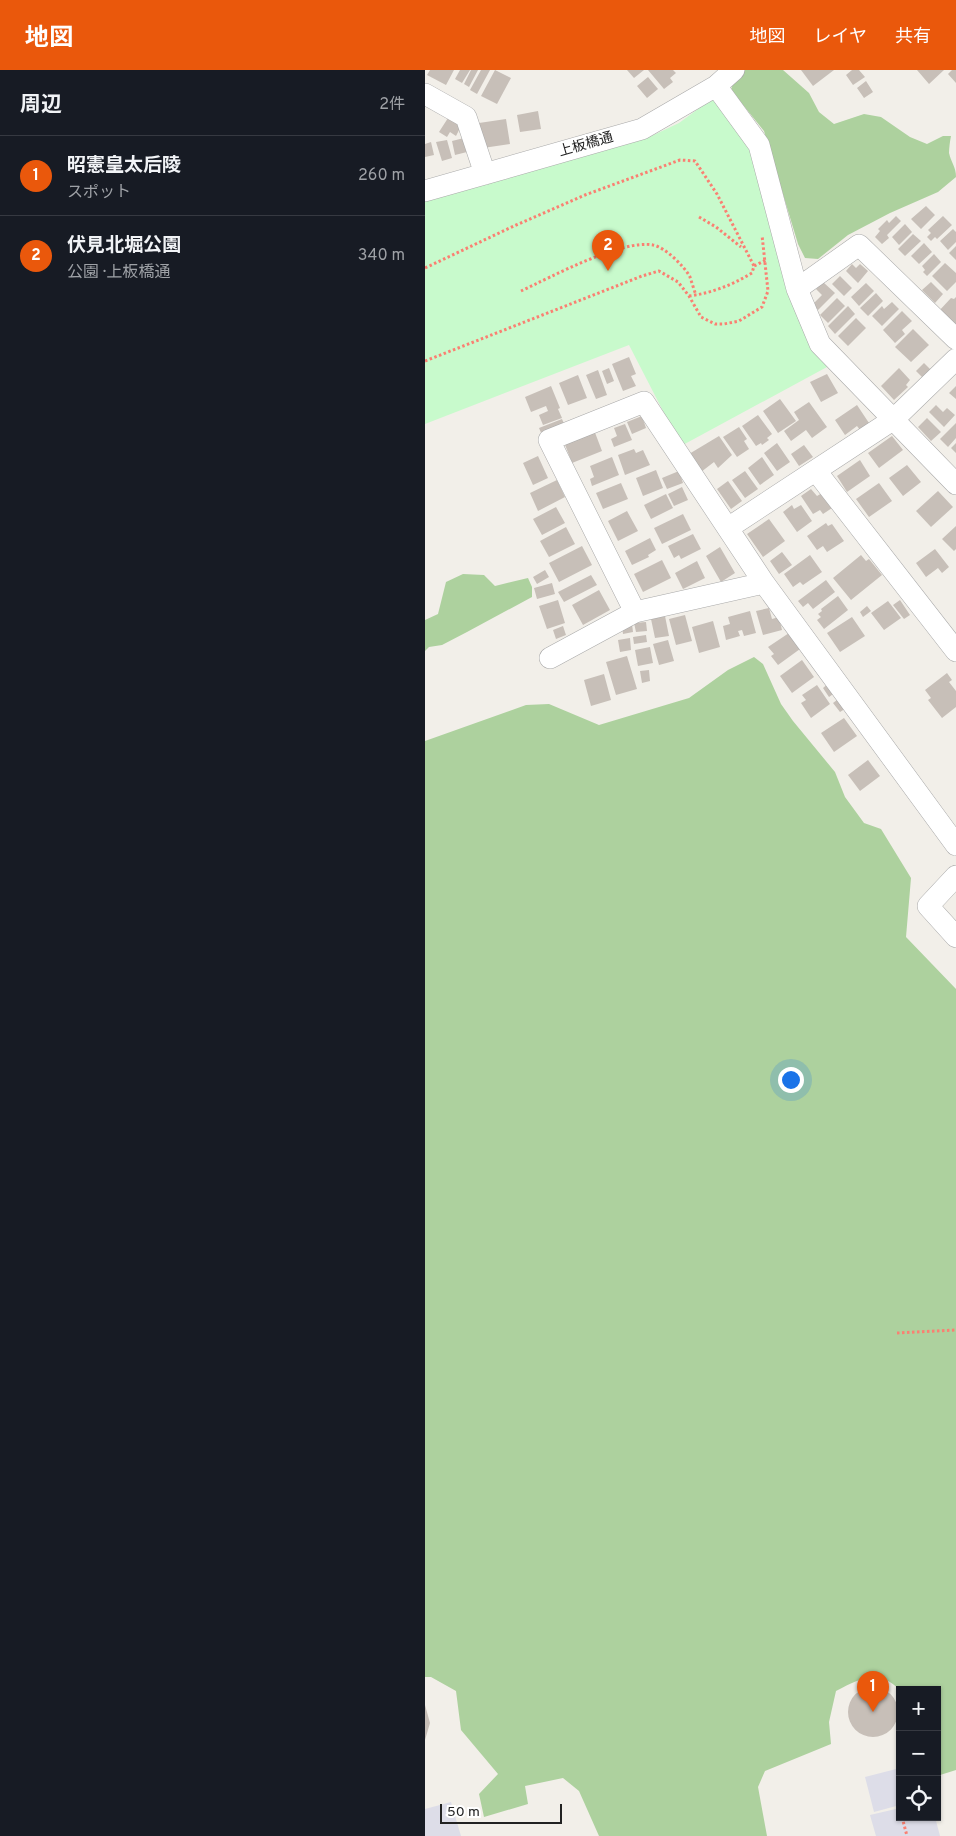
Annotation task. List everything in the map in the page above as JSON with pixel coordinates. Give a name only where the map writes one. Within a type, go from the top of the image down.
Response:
[{"type":"street","name":"上板橋通","points":[[425,191],[642,129],[720,77]]},
{"type":"street","points":[[720,77],[759,145],[797,289],[820,344],[956,484]]},
{"type":"street","points":[[425,94],[466,117],[485,174]]},
{"type":"street","points":[[797,289],[859,245],[956,339]]},
{"type":"street","points":[[728,528],[894,419],[956,359]]},
{"type":"street","points":[[635,612],[549,440],[644,402],[764,582],[956,845]]},
{"type":"street","points":[[816,471],[956,651]]},
{"type":"street","points":[[550,658],[635,612],[764,582]]},
{"type":"street","points":[[956,876],[928,906],[956,937]]},
{"type":"path","points":[[425,268],[524,221],[585,195],[681,160],[695,162],[717,194],[754,266]]},
{"type":"path","points":[[699,217],[716,227],[744,249]]},
{"type":"path","points":[[425,361],[659,271],[677,282],[689,296],[701,317],[715,324],[739,321],[762,307],[768,291],[762,232]]},
{"type":"path","points":[[521,291],[599,256],[633,246],[653,245],[666,250],[689,276],[696,295]]},
{"type":"path","points":[[689,296],[706,294],[739,280],[752,272],[754,266],[766,260]]},
{"type":"path","points":[[897,1334],[956,1330]]},
{"type":"path","points":[[903,1821],[907,1836]]},
{"type":"green space","points":[[744,70],[783,70],[809,93],[819,112],[834,124],[864,114],[881,117],[910,137],[927,144],[943,136],[951,136],[949,153],[956,177],[938,192],[890,213],[848,235],[818,259],[805,258],[798,244],[764,131],[731,90],[734,80]]},
{"type":"green space","points":[[713,98],[753,147],[812,342],[827,367],[681,446],[629,345],[425,424],[425,201],[645,139],[679,123]]},
{"type":"green space","points":[[463,574],[484,575],[495,586],[528,578],[532,587],[532,597],[442,645],[429,647],[425,651],[425,620],[438,614],[446,582]]},
{"type":"green space","points":[[754,657],[763,664],[781,704],[835,772],[845,797],[864,823],[881,829],[911,878],[906,937],[956,989],[956,1770],[941,1775],[941,1686],[896,1686],[884,1679],[869,1677],[836,1691],[829,1722],[831,1744],[765,1771],[758,1787],[767,1836],[599,1836],[579,1791],[563,1778],[525,1786],[528,1804],[484,1817],[479,1794],[498,1774],[461,1730],[456,1691],[431,1677],[425,1677],[425,741],[526,705],[549,704],[599,725],[689,698],[728,670]]},
{"type":"shaded area","points":[[896,1769],[896,1806],[874,1812],[865,1777]]},
{"type":"shaded area","points":[[451,1802],[461,1836],[425,1836],[425,1809]]},
{"type":"shaded area","points":[[896,1809],[896,1821],[936,1821],[940,1836],[876,1836],[870,1815]]},
{"type":"building","points":[[430,70],[454,70],[446,85],[427,75]]},
{"type":"building","points":[[460,70],[470,70],[462,83],[455,79]]},
{"type":"building","points":[[471,70],[478,70],[469,87],[464,84]]},
{"type":"building","points":[[481,70],[490,70],[477,94],[470,90]]},
{"type":"building","points":[[495,70],[511,78],[497,104],[481,96]]},
{"type":"building","points":[[627,70],[644,70],[634,78]]},
{"type":"building","points":[[648,70],[673,70],[676,73],[670,78],[673,82],[664,89]]},
{"type":"building","points":[[801,70],[834,70],[813,86]]},
{"type":"building","points":[[852,70],[859,70],[865,77],[853,85],[846,75]]},
{"type":"building","points":[[917,70],[944,70],[929,84]]},
{"type":"building","points":[[952,70],[956,70],[956,83],[948,74]]},
{"type":"building","points":[[648,77],[658,89],[647,98],[637,86]]},
{"type":"building","points":[[866,81],[873,92],[864,98],[857,88]]},
{"type":"building","points":[[538,111],[541,129],[520,132],[517,115]]},
{"type":"building","points":[[448,118],[461,126],[456,136],[450,132],[447,137],[439,132]]},
{"type":"building","points":[[506,119],[510,144],[483,148],[479,123]]},
{"type":"building","points":[[464,138],[467,152],[455,155],[452,141]]},
{"type":"building","points":[[447,140],[452,158],[442,161],[436,142]]},
{"type":"building","points":[[431,142],[434,155],[425,157],[425,144]]},
{"type":"building","points":[[926,206],[935,215],[921,229],[911,219]]},
{"type":"building","points":[[896,216],[901,221],[887,235],[889,238],[882,244],[875,237],[880,231],[878,229],[887,220],[889,223]]},
{"type":"building","points":[[943,216],[952,225],[937,239],[935,237],[931,241],[927,237],[931,233],[928,230]]},
{"type":"building","points":[[905,224],[912,232],[899,245],[892,237]]},
{"type":"building","points":[[953,229],[956,232],[956,242],[948,250],[940,241]]},
{"type":"building","points":[[913,234],[921,241],[905,256],[898,249]]},
{"type":"building","points":[[924,243],[932,252],[919,264],[911,256]]},
{"type":"building","points":[[956,246],[956,260],[949,253]]},
{"type":"building","points":[[934,254],[941,262],[927,276],[923,272],[925,270],[922,266]]},
{"type":"building","points":[[945,263],[956,273],[956,282],[947,291],[932,276]]},
{"type":"building","points":[[852,264],[856,268],[860,264],[868,271],[858,283],[846,271]]},
{"type":"building","points":[[840,276],[852,288],[844,296],[832,284]]},
{"type":"building","points":[[823,282],[835,293],[818,310],[813,304],[822,295],[816,289]]},
{"type":"building","points":[[931,282],[943,294],[935,303],[922,290]]},
{"type":"building","points":[[866,283],[874,291],[859,306],[851,297]]},
{"type":"building","points":[[876,293],[883,301],[868,316],[860,308]]},
{"type":"building","points":[[956,297],[956,325],[938,312],[951,298],[954,299]]},
{"type":"building","points":[[837,298],[845,306],[828,323],[820,315]]},
{"type":"building","points":[[892,302],[899,309],[882,326],[872,316],[882,306],[884,309]]},
{"type":"building","points":[[848,306],[855,314],[835,334],[828,326]]},
{"type":"building","points":[[902,311],[912,321],[902,330],[905,334],[895,343],[883,330]]},
{"type":"building","points":[[856,318],[866,328],[848,346],[838,336]]},
{"type":"building","points":[[913,329],[929,345],[911,362],[895,347]]},
{"type":"building","points":[[629,357],[636,374],[631,376],[636,386],[623,391],[612,364]]},
{"type":"building","points":[[924,363],[932,371],[924,379],[916,371]]},
{"type":"building","points":[[609,368],[614,381],[607,384],[602,371]]},
{"type":"building","points":[[899,368],[910,380],[906,385],[908,387],[894,400],[881,386]]},
{"type":"building","points":[[598,370],[607,395],[596,399],[586,375]]},
{"type":"building","points":[[827,374],[838,393],[821,402],[810,382]]},
{"type":"building","points":[[578,375],[587,398],[568,405],[559,383]]},
{"type":"building","points":[[551,386],[562,418],[543,425],[539,415],[548,411],[546,406],[531,412],[525,397]]},
{"type":"building","points":[[956,386],[956,399],[949,393]]},
{"type":"building","points":[[780,399],[796,421],[778,433],[763,411]]},
{"type":"building","points":[[809,402],[827,427],[812,438],[806,430],[791,441],[784,431],[799,420],[794,412]]},
{"type":"building","points":[[857,405],[869,423],[860,430],[857,426],[845,435],[835,420]]},
{"type":"building","points":[[936,405],[943,412],[947,408],[955,415],[944,427],[929,412]]},
{"type":"building","points":[[758,415],[772,434],[767,438],[769,440],[762,445],[761,443],[756,446],[742,426]]},
{"type":"building","points":[[642,416],[646,428],[632,434],[627,422]]},
{"type":"building","points":[[927,418],[941,432],[931,441],[918,427]]},
{"type":"building","points":[[562,419],[565,426],[542,435],[539,428]]},
{"type":"building","points":[[956,423],[956,438],[948,447],[940,439]]},
{"type":"building","points":[[625,424],[632,440],[614,447],[611,439],[617,436],[614,428]]},
{"type":"building","points":[[739,427],[747,439],[744,441],[749,449],[737,457],[723,437]]},
{"type":"building","points":[[594,430],[602,451],[572,463],[564,442]]},
{"type":"building","points":[[719,436],[732,455],[718,468],[714,462],[701,472],[689,454]]},
{"type":"building","points":[[892,436],[903,450],[879,468],[868,453]]},
{"type":"building","points":[[777,443],[790,462],[777,471],[764,453]]},
{"type":"building","points":[[956,443],[956,453],[951,448]]},
{"type":"building","points":[[804,445],[813,457],[799,466],[791,454]]},
{"type":"building","points":[[634,449],[636,453],[643,450],[650,465],[625,475],[618,455]]},
{"type":"building","points":[[538,456],[548,478],[533,485],[523,463]]},
{"type":"building","points":[[612,457],[619,475],[592,486],[590,479],[594,477],[590,466]]},
{"type":"building","points":[[762,457],[774,475],[760,485],[748,468]]},
{"type":"building","points":[[860,460],[870,476],[847,492],[837,476]]},
{"type":"building","points":[[907,465],[921,482],[903,496],[889,478]]},
{"type":"building","points":[[656,470],[663,488],[643,496],[636,478]]},
{"type":"building","points":[[679,471],[683,483],[667,489],[662,478]]},
{"type":"building","points":[[745,471],[758,489],[745,498],[732,480]]},
{"type":"building","points":[[557,480],[565,497],[538,511],[530,493]]},
{"type":"building","points":[[728,481],[742,501],[731,509],[717,489]]},
{"type":"building","points":[[621,483],[628,499],[603,509],[596,493]]},
{"type":"building","points":[[879,483],[892,501],[869,517],[856,499]]},
{"type":"building","points":[[682,487],[688,500],[674,506],[668,494]]},
{"type":"building","points":[[811,489],[817,496],[822,493],[832,508],[823,514],[820,510],[813,514],[801,496]]},
{"type":"building","points":[[938,491],[953,507],[931,527],[916,511]]},
{"type":"building","points":[[666,494],[673,508],[651,519],[644,505]]},
{"type":"building","points":[[792,505],[794,509],[801,505],[812,521],[797,532],[783,512]]},
{"type":"building","points":[[556,507],[565,523],[542,535],[533,519]]},
{"type":"building","points":[[627,511],[638,531],[618,541],[608,521]]},
{"type":"building","points":[[683,514],[691,530],[662,544],[654,528]]},
{"type":"building","points":[[769,519],[785,541],[763,557],[747,534]]},
{"type":"building","points":[[826,523],[828,526],[832,524],[844,541],[827,552],[823,546],[817,550],[807,536]]},
{"type":"building","points":[[956,526],[956,549],[954,551],[942,539]]},
{"type":"building","points":[[566,527],[575,544],[549,557],[540,541]]},
{"type":"building","points":[[693,534],[701,549],[681,559],[679,555],[674,558],[668,546]]},
{"type":"building","points":[[650,538],[656,550],[648,555],[649,557],[632,565],[625,551]]},
{"type":"building","points":[[582,546],[592,565],[559,582],[549,563]]},
{"type":"building","points":[[720,547],[735,573],[721,582],[706,556]]},
{"type":"building","points":[[935,549],[949,567],[942,573],[938,568],[926,577],[916,563]]},
{"type":"building","points":[[782,552],[792,565],[779,574],[770,561]]},
{"type":"building","points":[[810,555],[822,572],[803,585],[800,582],[793,587],[784,574]]},
{"type":"building","points":[[861,555],[866,561],[869,559],[882,575],[851,600],[833,578]]},
{"type":"building","points":[[662,560],[671,578],[643,592],[634,574]]},
{"type":"building","points":[[697,561],[705,578],[683,589],[675,573]]},
{"type":"building","points":[[545,570],[549,577],[537,584],[533,577]]},
{"type":"building","points":[[591,575],[597,585],[564,602],[558,592]]},
{"type":"building","points":[[826,580],[835,592],[813,609],[808,603],[803,607],[798,601]]},
{"type":"building","points":[[552,583],[555,594],[537,599],[534,588]]},
{"type":"building","points":[[599,590],[610,610],[583,625],[572,605]]},
{"type":"building","points":[[838,596],[848,610],[824,629],[817,620],[821,617],[818,614],[822,611],[821,609]]},
{"type":"building","points":[[558,600],[565,623],[547,629],[539,606]]},
{"type":"building","points":[[900,600],[910,615],[904,619],[893,605]]},
{"type":"building","points":[[888,601],[901,618],[884,630],[871,613]]},
{"type":"building","points":[[867,606],[871,611],[863,617],[860,612]]},
{"type":"building","points":[[769,608],[772,619],[779,617],[782,630],[763,635],[756,611]]},
{"type":"building","points":[[750,611],[756,633],[744,636],[742,630],[738,631],[740,636],[726,640],[723,626],[730,624],[728,617]]},
{"type":"building","points":[[685,615],[692,641],[676,645],[669,619]]},
{"type":"building","points":[[665,616],[669,636],[655,638],[651,619]]},
{"type":"building","points":[[852,617],[865,636],[840,652],[827,633]]},
{"type":"building","points":[[713,621],[720,647],[699,653],[692,627]]},
{"type":"building","points":[[646,622],[647,631],[636,632],[634,623]]},
{"type":"building","points":[[632,624],[633,632],[623,634],[622,626]]},
{"type":"building","points":[[563,626],[566,635],[556,639],[553,630]]},
{"type":"building","points":[[789,633],[800,649],[778,665],[771,656],[774,654],[768,647]]},
{"type":"building","points":[[646,635],[647,642],[634,644],[633,637]]},
{"type":"building","points":[[630,638],[631,650],[620,652],[618,640]]},
{"type":"building","points":[[668,640],[674,661],[659,665],[653,644]]},
{"type":"building","points":[[650,647],[653,663],[638,666],[635,650]]},
{"type":"building","points":[[627,656],[637,689],[616,695],[606,662]]},
{"type":"building","points":[[802,660],[814,677],[792,693],[780,676]]},
{"type":"building","points":[[649,670],[650,681],[642,683],[640,671]]},
{"type":"building","points":[[947,673],[952,680],[949,682],[956,691],[956,707],[942,718],[928,700],[931,698],[925,690]]},
{"type":"building","points":[[604,674],[611,700],[591,706],[584,680]]},
{"type":"building","points":[[830,682],[836,692],[829,697],[823,688]]},
{"type":"building","points":[[817,685],[830,704],[811,718],[801,703],[806,700],[802,695]]},
{"type":"building","points":[[841,697],[848,707],[840,712],[833,703]]},
{"type":"building","points":[[844,718],[857,736],[834,752],[821,733]]},
{"type":"building","points":[[868,760],[880,776],[860,791],[848,775]]},
{"type":"building","points":[[873,1687],[878,1688],[887,1691],[896,1703],[896,1721],[887,1733],[873,1737],[868,1736],[859,1733],[852,1726],[848,1712],[849,1707],[852,1698],[859,1691]]},
{"type":"building","points":[[425,1705],[430,1723],[425,1740]]},
{"type":"place","name":"伏見北堀公園","points":[[608,271]]},
{"type":"place","name":"昭憲皇太后陵","points":[[873,1712]]}]
